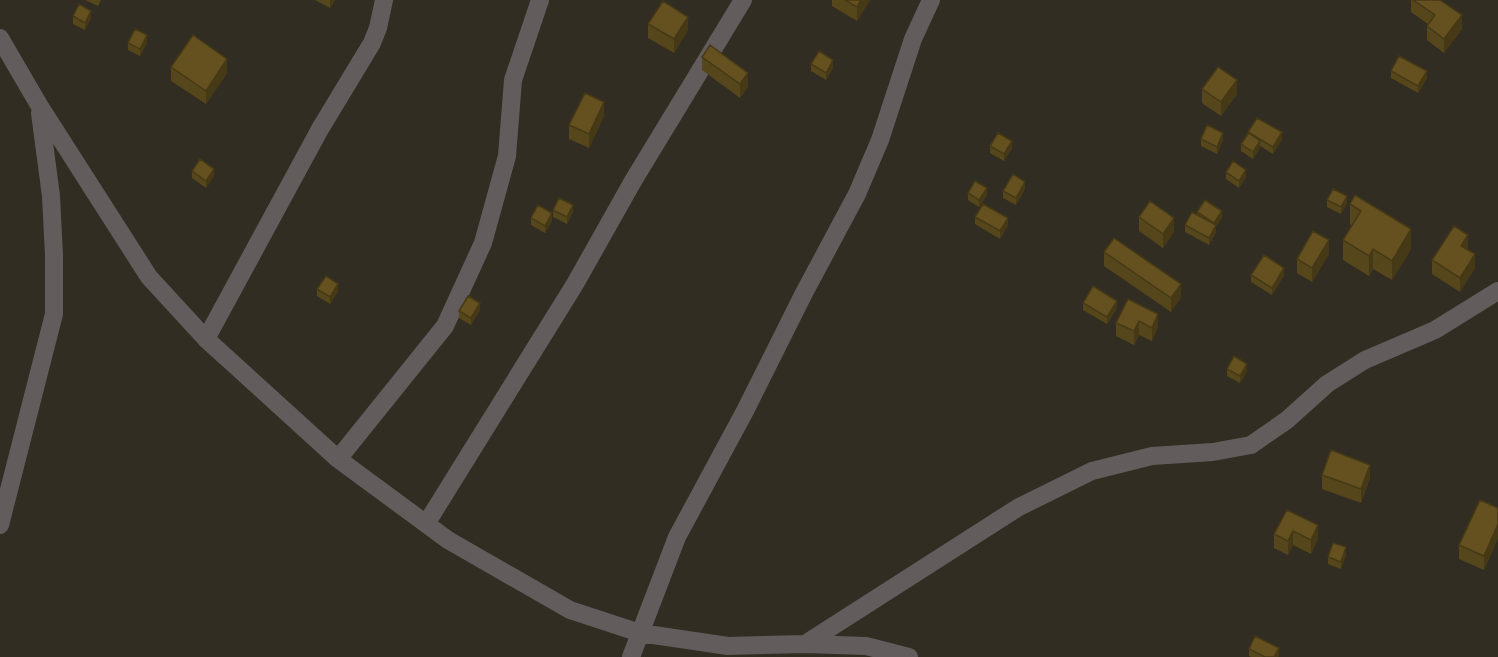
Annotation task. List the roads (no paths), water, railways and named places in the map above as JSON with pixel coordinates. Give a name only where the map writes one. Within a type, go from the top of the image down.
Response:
[{"type":"street","points":[[206,339],[320,129],[372,43],[382,15],[384,0]]},
{"type":"street","points":[[338,459],[445,326],[483,243],[507,156],[513,80],[540,0]]},
{"type":"street","points":[[426,524],[575,284],[633,181],[743,0]]},
{"type":"street","points":[[631,657],[677,537],[857,194],[880,140],[913,39],[931,0]]},
{"type":"street","points":[[0,38],[39,105],[149,277],[206,339],[338,459],[448,540],[570,610],[640,633],[728,646],[805,644],[866,646],[909,657]]},
{"type":"street","points":[[0,525],[54,315],[51,196],[39,105]]},
{"type":"street","points":[[805,644],[1019,507],[1092,471],[1152,456],[1213,452],[1251,445],[1287,420],[1327,384],[1365,360],[1435,330],[1498,291]]}]
